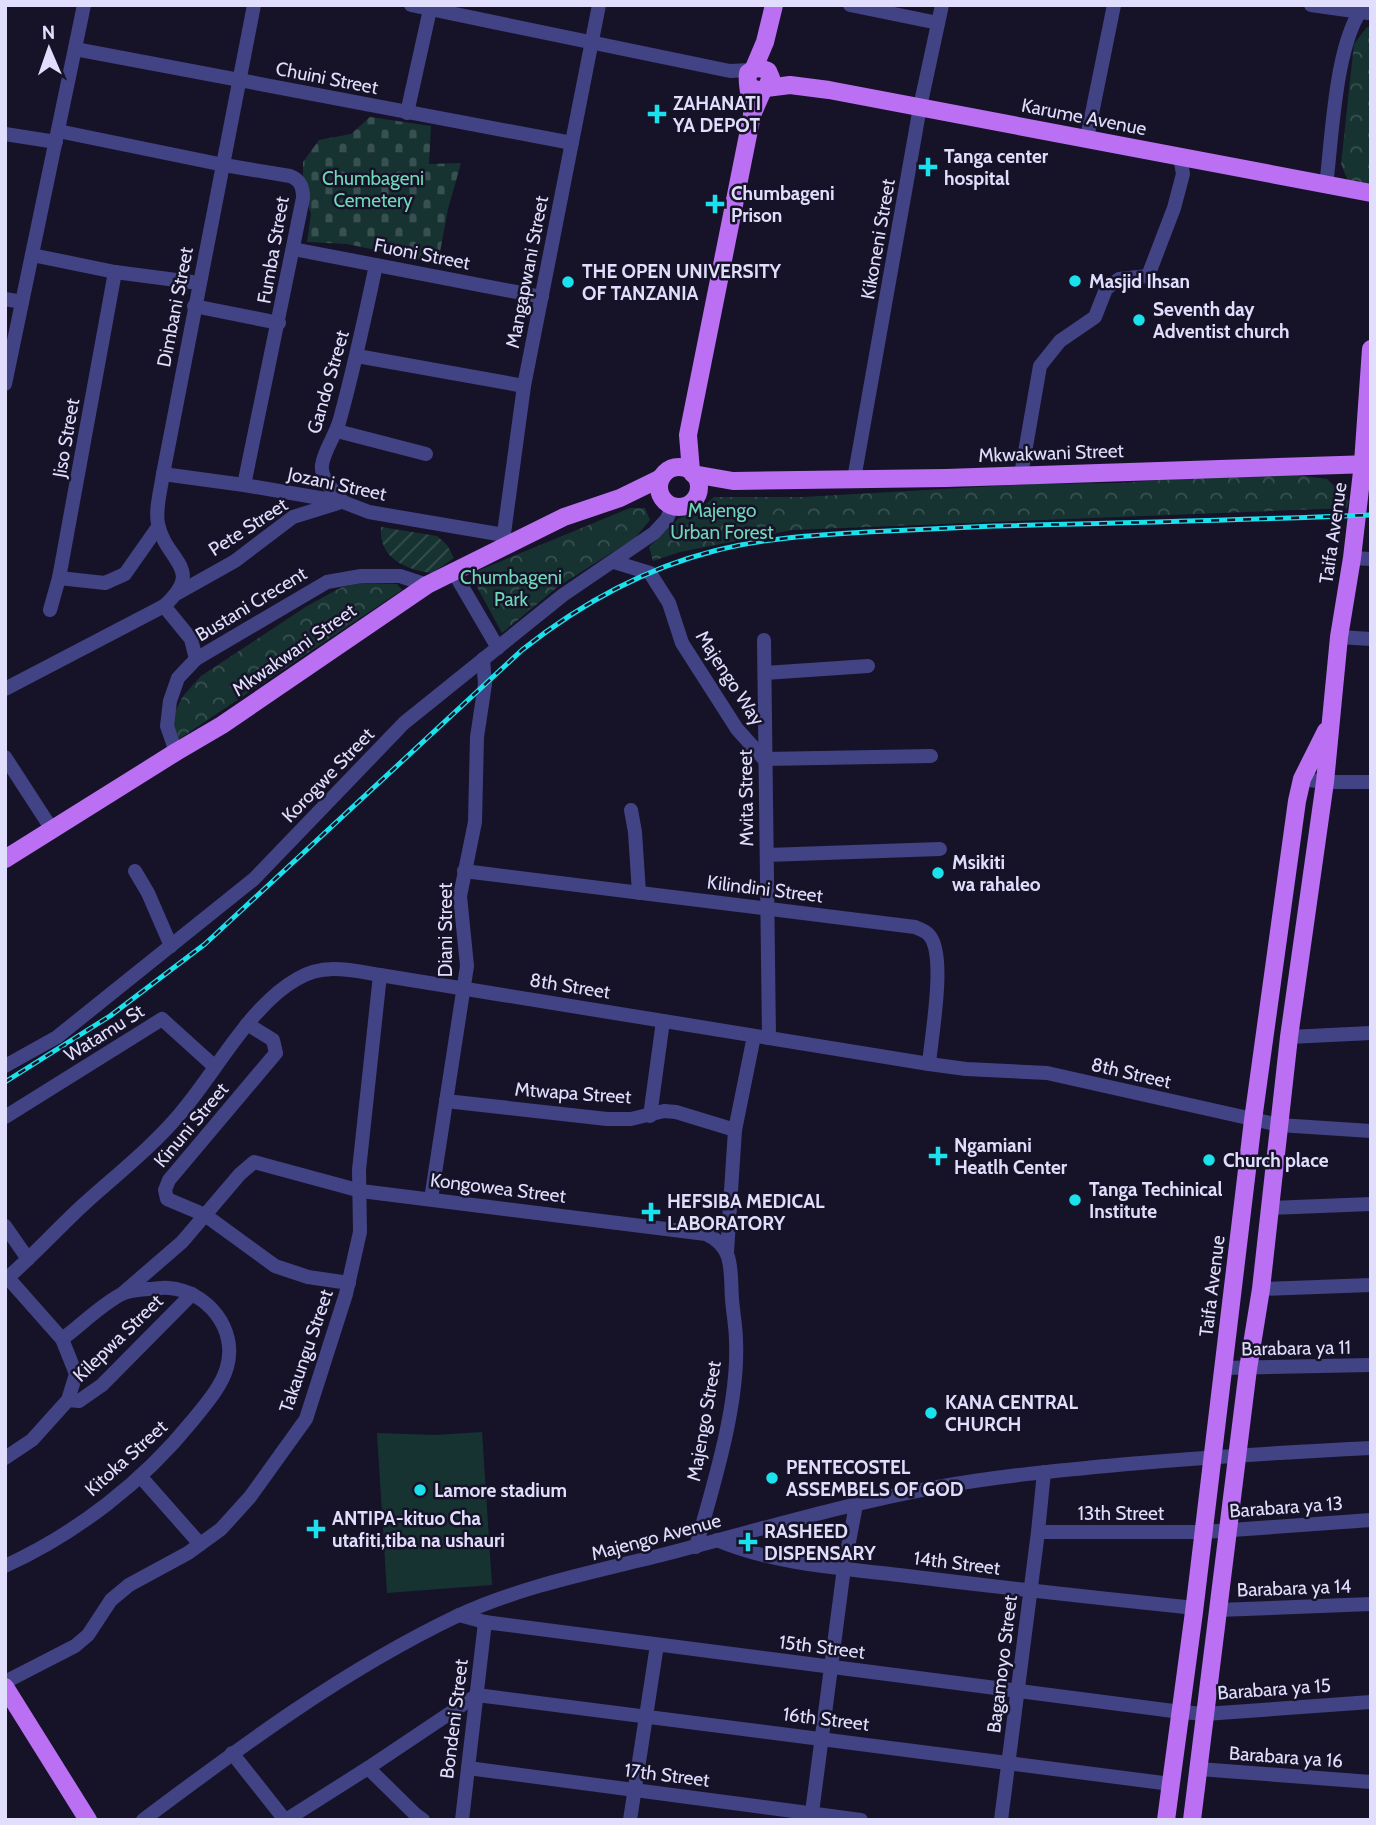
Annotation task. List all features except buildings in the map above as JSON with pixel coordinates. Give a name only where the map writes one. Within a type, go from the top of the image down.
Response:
[{"type":"main road","points":[[696,497],[698,481],[692,472],[688,435],[774,5]]},
{"type":"main road","name":"Karume Avenue","points":[[759,79],[1371,193]]},
{"type":"main road","name":"Taifa Avenue","points":[[1192,1820],[1248,1369],[1261,1289],[1289,1037],[1325,782],[1339,637],[1367,464],[1371,349]]},
{"type":"main road","points":[[668,503],[659,486],[688,435]]},
{"type":"main road","name":"Mkwakwani Street","points":[[733,481],[1367,464]]},
{"type":"main road","points":[[620,498],[677,467],[733,481]]},
{"type":"main road","points":[[620,498],[681,507],[690,504],[696,497],[733,481]]},
{"type":"main road","name":"Mkwakwani Street","points":[[5,859],[222,725],[427,585],[503,541],[620,498]]},
{"type":"main road","name":"Taifa Avenue","points":[[1166,1820],[1286,875],[1302,779],[1331,722]]},
{"type":"main road","points":[[1286,875],[1311,877]]},
{"type":"main road","points":[[5,1686],[88,1820]]},
{"type":"street","points":[[5,384],[84,5]]},
{"type":"street","name":"Dimbani Street","points":[[158,527],[163,474],[254,5]]},
{"type":"street","points":[[411,5],[591,41],[759,79]]},
{"type":"street","name":"Mangapwani Street","points":[[503,541],[524,386],[599,5]]},
{"type":"street","points":[[850,5],[938,23]]},
{"type":"street","name":"Kikoneni Street","points":[[854,479],[920,107],[942,5]]},
{"type":"street","points":[[1087,138],[1114,5]]},
{"type":"street","points":[[1311,5],[1365,10],[1344,50],[1326,186]]},
{"type":"street","points":[[408,113],[430,7]]},
{"type":"street","name":"Chuini Street","points":[[75,49],[572,143]]},
{"type":"street","name":"Fumba Street","points":[[5,134],[57,136],[298,179],[303,189],[303,198],[244,485]]},
{"type":"street","points":[[1021,475],[1040,366],[1060,341],[1095,317],[1106,289],[1119,279],[1148,276],[1174,208],[1183,174],[1180,157]]},
{"type":"street","name":"Fuoni Street","points":[[293,249],[542,297]]},
{"type":"street","points":[[32,255],[116,272],[199,283]]},
{"type":"street","name":"Gando Street","points":[[343,502],[331,488],[322,465],[337,431],[358,356],[376,265]]},
{"type":"street","name":"Jiso Street","points":[[50,610],[59,578],[116,272]]},
{"type":"street","points":[[5,299],[22,302]]},
{"type":"street","points":[[194,306],[279,323]]},
{"type":"street","points":[[358,356],[524,386]]},
{"type":"street","points":[[337,431],[426,454]]},
{"type":"street","name":"Jozani Street","points":[[163,474],[343,502],[369,512],[503,541]]},
{"type":"street","name":"Pete Street","points":[[178,593],[236,561],[293,517],[343,502]]},
{"type":"street","name":"Korogwe Street","points":[[5,1066],[57,1037],[254,879],[404,723],[563,596],[654,533],[667,519],[668,503]]},
{"type":"street","points":[[5,689],[164,606],[178,593],[184,575],[158,527],[125,574],[105,583],[59,578]]},
{"type":"street","points":[[1352,558],[1371,559]]},
{"type":"street","name":"Majengo Way","points":[[614,562],[650,573],[669,603],[682,643],[737,729],[764,759]]},
{"type":"street","points":[[453,571],[498,648]]},
{"type":"street","name":"Bustani Crecent","points":[[176,752],[167,726],[170,702],[178,678],[196,659],[327,582],[361,576],[400,576],[427,585]]},
{"type":"street","points":[[164,606],[191,639],[196,659]]},
{"type":"street","points":[[1339,637],[1371,639]]},
{"type":"street","name":"Mvita Street","points":[[761,1037],[767,909],[764,640]]},
{"type":"street","name":"Diani Street","points":[[431,1199],[467,966],[460,896],[475,822],[477,737],[485,684],[484,659]]},
{"type":"street","points":[[765,673],[868,666]]},
{"type":"street","points":[[764,759],[931,756]]},
{"type":"street","points":[[5,757],[53,831]]},
{"type":"street","points":[[1302,779],[1371,782]]},
{"type":"street","points":[[631,810],[639,893]]},
{"type":"street","points":[[767,855],[940,849]]},
{"type":"street","name":"Kilindini Street","points":[[464,871],[915,927],[929,934],[936,951],[938,975],[929,1064]]},
{"type":"street","points":[[135,872],[148,892],[171,946]]},
{"type":"street","name":"8th Street","points":[[6,1279],[170,1124],[247,1024],[286,987],[313,971],[341,969],[929,1064],[966,1069],[1046,1073],[1279,1125],[1371,1131]]},
{"type":"street","name":"Takaungu Street","points":[[5,1686],[75,1646],[88,1635],[111,1600],[129,1585],[221,1529],[250,1497],[306,1419],[349,1283],[360,1232],[359,1170],[380,975]]},
{"type":"street","name":"Watamu St","points":[[5,1117],[162,1019],[215,1067]]},
{"type":"street","points":[[650,1116],[663,1021]]},
{"type":"street","name":"Kinuni Street","points":[[247,1024],[273,1040],[276,1053],[169,1180],[165,1190],[167,1199],[205,1215],[275,1266],[308,1277],[349,1283]]},
{"type":"street","points":[[1289,1037],[1371,1033]]},
{"type":"street","name":"Majengo Street","points":[[696,1547],[718,1470],[734,1378],[736,1343],[728,1255],[735,1130],[761,1037]]},
{"type":"street","name":"Mtwapa Street","points":[[446,1101],[607,1119],[631,1119],[664,1111],[676,1111],[735,1130]]},
{"type":"street","name":"Kongowea Street","points":[[205,1215],[240,1174],[254,1162],[361,1191],[706,1234],[720,1240],[728,1255]]},
{"type":"street","points":[[1270,1208],[1371,1205]]},
{"type":"street","points":[[62,1339],[123,1293],[182,1242],[205,1215]]},
{"type":"street","points":[[5,1226],[28,1259]]},
{"type":"street","points":[[5,1458],[32,1440],[68,1400],[76,1374],[62,1339],[6,1279]]},
{"type":"street","points":[[1261,1289],[1371,1285]]},
{"type":"street","points":[[123,1293],[170,1288],[192,1294]]},
{"type":"street","name":"Kilepwa Street","points":[[68,1400],[79,1401],[102,1385],[192,1294]]},
{"type":"street","name":"Kitoka Street","points":[[5,1566],[34,1553],[100,1509],[166,1453],[197,1415],[226,1370],[232,1349],[228,1332],[210,1308],[192,1294]]},
{"type":"street","name":"Barabara ya 11","points":[[1223,1368],[1371,1365]]},
{"type":"street","name":"Majengo Avenue","points":[[143,1820],[232,1753],[329,1688],[459,1615],[519,1592],[856,1505],[933,1488],[1044,1472],[1212,1456],[1371,1448]]},
{"type":"street","name":"Bagamoyo Street","points":[[1001,1820],[1044,1472]]},
{"type":"street","points":[[140,1476],[200,1544]]},
{"type":"street","points":[[811,1817],[844,1568],[856,1505]]},
{"type":"street","name":"Barabara ya 13","points":[[1204,1532],[1371,1520]]},
{"type":"street","name":"13th Street","points":[[1038,1532],[1204,1532]]},
{"type":"street","name":"14th Street","points":[[717,1540],[743,1552],[766,1557],[1031,1591],[1195,1608]]},
{"type":"street","name":"Barabara ya 14","points":[[1218,1610],[1371,1604]]},
{"type":"street","name":"15th Street","points":[[459,1615],[485,1622],[1181,1712]]},
{"type":"street","name":"Bondeni Street","points":[[461,1820],[485,1622]]},
{"type":"street","points":[[630,1820],[657,1645]]},
{"type":"street","points":[[232,1753],[286,1820],[477,1695]]},
{"type":"street","name":"16th Street","points":[[477,1695],[1171,1784]]},
{"type":"street","name":"Barabara ya 15","points":[[1181,1712],[1205,1714],[1371,1702]]},
{"type":"street","points":[[368,1768],[424,1820]]},
{"type":"street","name":"17th Street","points":[[468,1768],[811,1817],[861,1820]]},
{"type":"street","name":"Barabara ya 16","points":[[1199,1769],[1371,1782]]},
{"type":"green space","points":[[1367,27],[1371,27],[1371,184],[1348,181],[1341,164],[1354,44]]},
{"type":"green space","name":"Chumbageni Cemetery","points":[[370,117],[431,126],[429,164],[461,163],[448,209],[438,263],[347,244],[307,242],[311,214],[303,189],[303,162],[319,140],[351,134]]},
{"type":"green space","name":"Majengo Urban Forest","points":[[1276,472],[1327,479],[1349,501],[1347,508],[792,530],[680,552],[653,561],[649,547],[678,519],[700,509],[714,497],[803,497],[1033,484],[1119,483]]},
{"type":"green space","name":"Chumbageni Park","points":[[630,508],[645,508],[650,520],[635,538],[559,586],[502,633],[470,574]]},
{"type":"green space","points":[[381,527],[437,536],[447,545],[454,558],[432,573],[413,569],[389,554],[381,538]]},
{"type":"green space","points":[[361,583],[397,584],[402,590],[179,739],[174,731],[174,714],[183,696],[201,676],[307,606],[342,587]]},
{"type":"green space","points":[[482,1432],[492,1585],[387,1593],[377,1433],[435,1435]]},
{"type":"railway","points":[[5,1082],[110,1016],[205,944],[522,650],[566,618],[637,578],[714,551],[771,540],[828,534],[994,526],[1371,515]]},
{"type":"place","name":"ZAHANATI YA DEPOT","points":[[657,114]]},
{"type":"place","name":"Tanga center hospital","points":[[928,167]]},
{"type":"place","name":"Chumbageni Prison","points":[[715,204]]},
{"type":"place","name":"Masjid Ihsan","points":[[1075,281]]},
{"type":"place","name":"THE OPEN UNIVERSITY OF TANZANIA","points":[[568,282]]},
{"type":"place","name":"Seventh day Adventist church","points":[[1139,320]]},
{"type":"place","name":"Msikiti wa rahaleo","points":[[938,873]]},
{"type":"place","name":"Ngamiani Heatlh Center","points":[[938,1156]]},
{"type":"place","name":"Church place","points":[[1209,1160]]},
{"type":"place","name":"Tanga Techinical Institute","points":[[1075,1200]]},
{"type":"place","name":"HEFSIBA MEDICAL LABORATORY","points":[[651,1212]]},
{"type":"place","name":"KANA CENTRAL CHURCH","points":[[931,1413]]},
{"type":"place","name":"PENTECOSTEL ASSEMBELS OF GOD","points":[[772,1478]]},
{"type":"place","name":"Lamore stadium","points":[[420,1490]]},
{"type":"place","name":"ANTIPA-kituo Cha utafiti,tiba na ushauri","points":[[316,1529]]},
{"type":"place","name":"RASHEED DISPENSARY","points":[[748,1542]]}]
